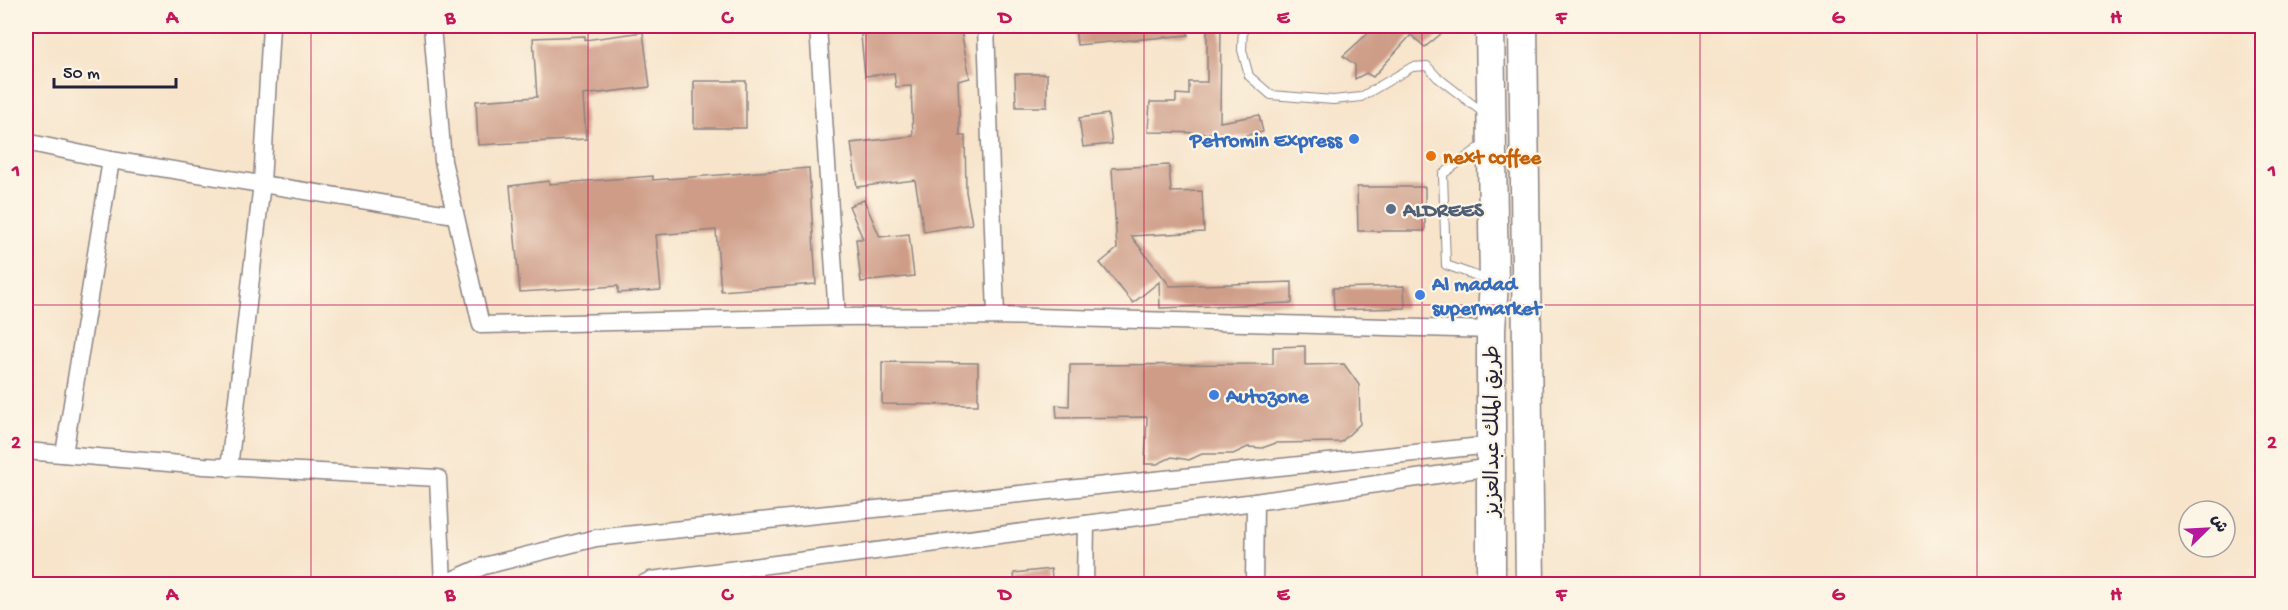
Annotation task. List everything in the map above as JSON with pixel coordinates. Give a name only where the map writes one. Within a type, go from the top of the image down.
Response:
[{"type":"highway","name":"طريق الملك عبدالعزيز","points":[[1490,26],[1494,282],[1491,330],[1491,585]]},
{"type":"highway","name":"طريق الملك عبدالعزيز","points":[[1522,26],[1530,585]]},
{"type":"street","points":[[229,468],[262,183],[271,26]]},
{"type":"street","points":[[432,26],[443,161],[481,325],[996,316],[1491,330]]},
{"type":"street","points":[[818,26],[837,317]]},
{"type":"street","points":[[986,26],[996,316]]},
{"type":"street","points":[[26,142],[111,159],[455,215]]},
{"type":"street","points":[[64,454],[111,159]]},
{"type":"street","points":[[26,451],[229,468],[438,478],[443,584],[484,566],[596,538],[1491,456]]},
{"type":"street","points":[[643,585],[651,580],[1255,502],[1491,456]]},
{"type":"street","points":[[1254,585],[1255,502]]},
{"type":"street","points":[[1085,585],[1086,524]]},
{"type":"lane","points":[[1243,26],[1242,50],[1249,76],[1271,95],[1334,100],[1361,96],[1412,67],[1427,66],[1491,129],[1443,174],[1442,199],[1446,265],[1494,282]]},
{"type":"building","points":[[860,26],[960,26],[970,78],[958,81],[960,136],[965,136],[966,192],[972,224],[924,232],[915,180],[857,187],[851,143],[913,136],[911,86],[896,87],[894,73],[865,76]]},
{"type":"building","points":[[1075,26],[1188,26],[1188,35],[1077,45]]},
{"type":"building","points":[[1207,26],[1221,26],[1220,122],[1259,115],[1263,132],[1213,142],[1211,133],[1148,132],[1150,102],[1176,102],[1176,94],[1189,95],[1189,82],[1207,82]]},
{"type":"building","points":[[1376,26],[1435,26],[1442,33],[1425,47],[1411,35],[1373,77],[1366,73],[1355,79],[1355,65],[1343,56]]},
{"type":"building","points":[[643,32],[650,87],[583,95],[586,139],[478,145],[476,101],[537,97],[533,38],[585,36],[585,40]]},
{"type":"building","points":[[1015,74],[1047,74],[1047,107],[1016,107]]},
{"type":"building","points":[[694,81],[746,81],[746,128],[694,128]]},
{"type":"building","points":[[1108,114],[1112,144],[1083,147],[1079,118]]},
{"type":"building","points":[[1169,165],[1171,192],[1202,191],[1204,232],[1131,236],[1170,286],[1292,282],[1292,303],[1160,308],[1159,282],[1133,303],[1100,263],[1117,249],[1112,168]]},
{"type":"building","points":[[809,168],[816,284],[721,291],[716,230],[656,235],[661,290],[618,293],[618,286],[520,292],[510,186],[549,181],[549,184],[653,176],[653,180]]},
{"type":"building","name":"ALDREES","points":[[1357,187],[1425,187],[1425,231],[1358,231]]},
{"type":"building","points":[[864,200],[880,237],[909,234],[914,276],[861,282],[856,239],[863,239],[849,206]]},
{"type":"building","points":[[1404,286],[1405,308],[1334,310],[1333,288]]},
{"type":"building","name":"Autozone","points":[[1305,346],[1305,365],[1344,364],[1359,385],[1360,424],[1341,442],[1276,443],[1262,448],[1248,447],[1233,454],[1202,454],[1189,460],[1172,457],[1157,464],[1145,464],[1147,417],[1057,418],[1056,405],[1069,406],[1070,365],[1273,364],[1273,347]]},
{"type":"building","points":[[882,362],[978,363],[978,405],[882,404]]},
{"type":"building","points":[[1051,569],[1053,585],[1015,585],[1014,573]]},
{"type":"place","name":"Petromin Express","points":[[1354,139]]},
{"type":"place","name":"next coffee","points":[[1431,156]]},
{"type":"place","name":"ALDREES","points":[[1391,209]]},
{"type":"place","name":"Al madad supermarket","points":[[1420,295]]},
{"type":"place","name":"Autozone","points":[[1214,395]]}]
